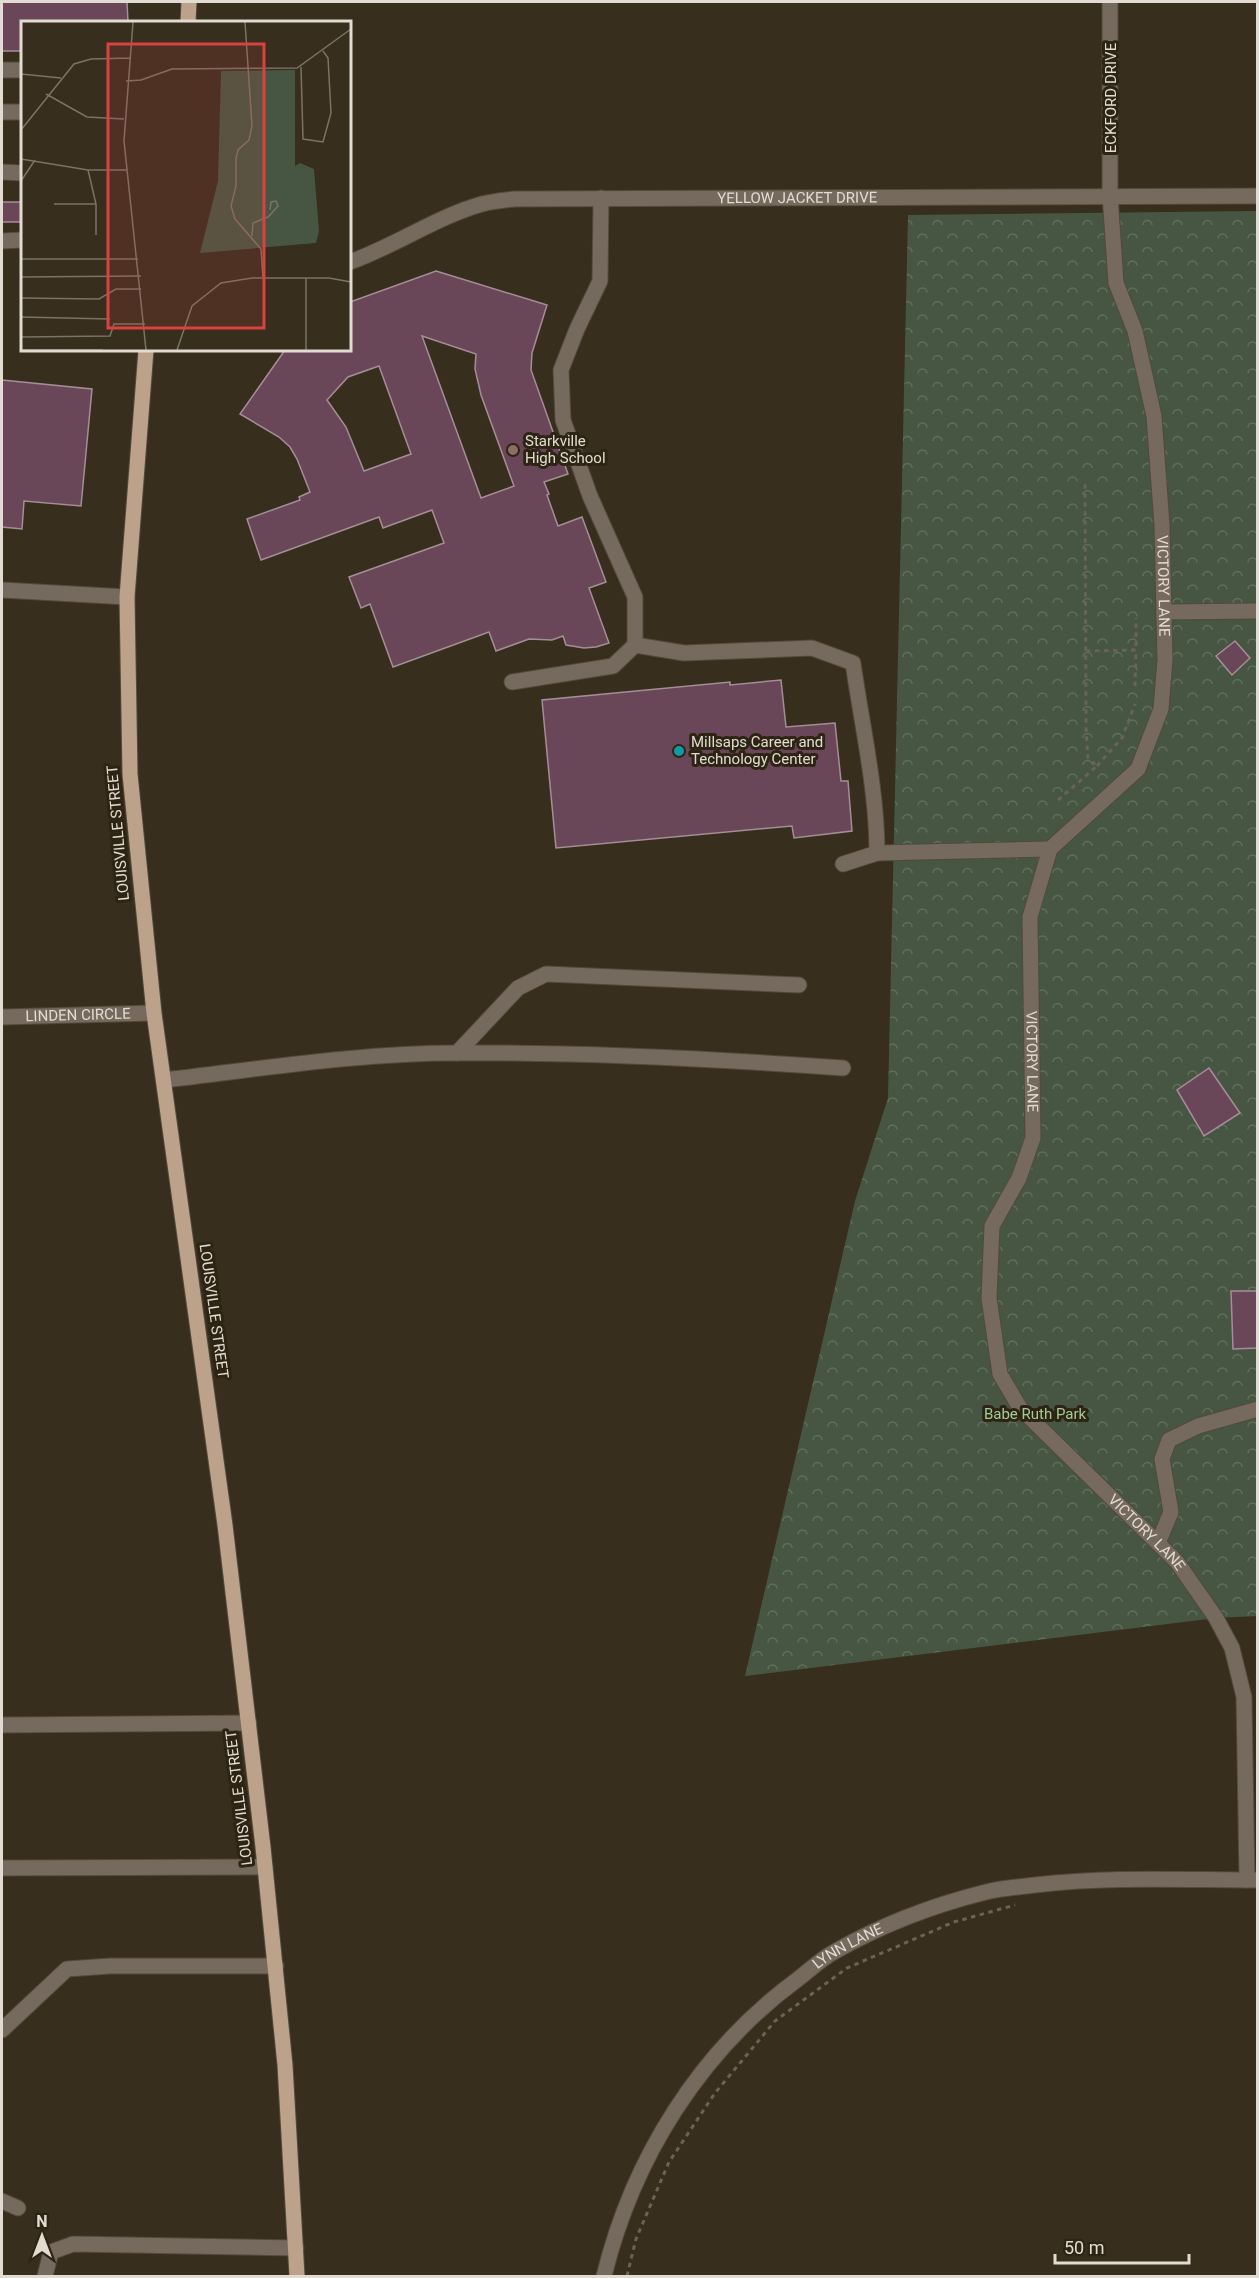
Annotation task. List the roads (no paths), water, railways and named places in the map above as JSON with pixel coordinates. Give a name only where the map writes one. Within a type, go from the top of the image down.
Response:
[{"type":"main road","points":[[188,21],[189,2]]},
{"type":"main road","name":"LOUISVILLE STREET","points":[[146,351],[127,597],[130,774],[154,1012],[225,1525],[266,1867],[285,2065],[297,2277]]},
{"type":"street","name":"ECKFORD DRIVE","points":[[1110,2],[1110,195]]},
{"type":"street","points":[[2,70],[21,70]]},
{"type":"street","points":[[2,112],[21,112]]},
{"type":"street","points":[[2,172],[21,173]]},
{"type":"street","name":"VICTORY LANE","points":[[1110,195],[1116,283],[1135,331],[1154,416],[1162,525],[1165,660],[1161,708],[1138,769],[1050,849],[1030,917],[1033,1138],[1019,1178],[992,1226],[989,1298],[1000,1374],[1020,1408],[1177,1562],[1210,1608],[1232,1648],[1244,1696],[1252,1880]]},
{"type":"street","name":"YELLOW JACKET DRIVE","points":[[351,262],[452,215],[483,204],[515,199],[1257,196]]},
{"type":"street","points":[[512,682],[613,666],[635,645],[635,597],[590,496],[563,420],[561,370],[577,329],[600,281],[601,198]]},
{"type":"street","points":[[2,240],[21,240]]},
{"type":"street","points":[[2,590],[127,597]]},
{"type":"street","points":[[1164,612],[1257,611]]},
{"type":"street","points":[[635,645],[684,653],[812,648],[853,663],[877,835],[877,853]]},
{"type":"street","points":[[843,864],[877,853],[1050,849]]},
{"type":"street","points":[[457,1053],[518,988],[546,974],[799,985]]},
{"type":"street","name":"LINDEN CIRCLE","points":[[2,1017],[154,1012]]},
{"type":"street","points":[[164,1080],[381,1056],[457,1053],[691,1057],[843,1068]]},
{"type":"street","points":[[1158,1543],[1171,1512],[1162,1459],[1169,1440],[1198,1426],[1257,1409]]},
{"type":"street","points":[[2,1725],[249,1723]]},
{"type":"street","points":[[2,1868],[266,1867]]},
{"type":"street","name":"LYNN LANE","points":[[604,2277],[608,2257],[637,2178],[677,2104],[722,2046],[775,1996],[833,1952],[909,1916],[987,1891],[1071,1881],[1252,1880]]},
{"type":"street","points":[[2,2030],[67,1969],[110,1966],[276,1966]]},
{"type":"street","points":[[2,2201],[18,2208]]},
{"type":"street","points":[[45,2277],[51,2252],[73,2244],[296,2248]]},
{"type":"place","name":"Starkville High School","points":[[513,450]]},
{"type":"place","name":"Millsaps Career and Technology Center","points":[[679,751]]},
{"type":"park label","name":"Babe Ruth Park","points":[[1035,1414]]}]
